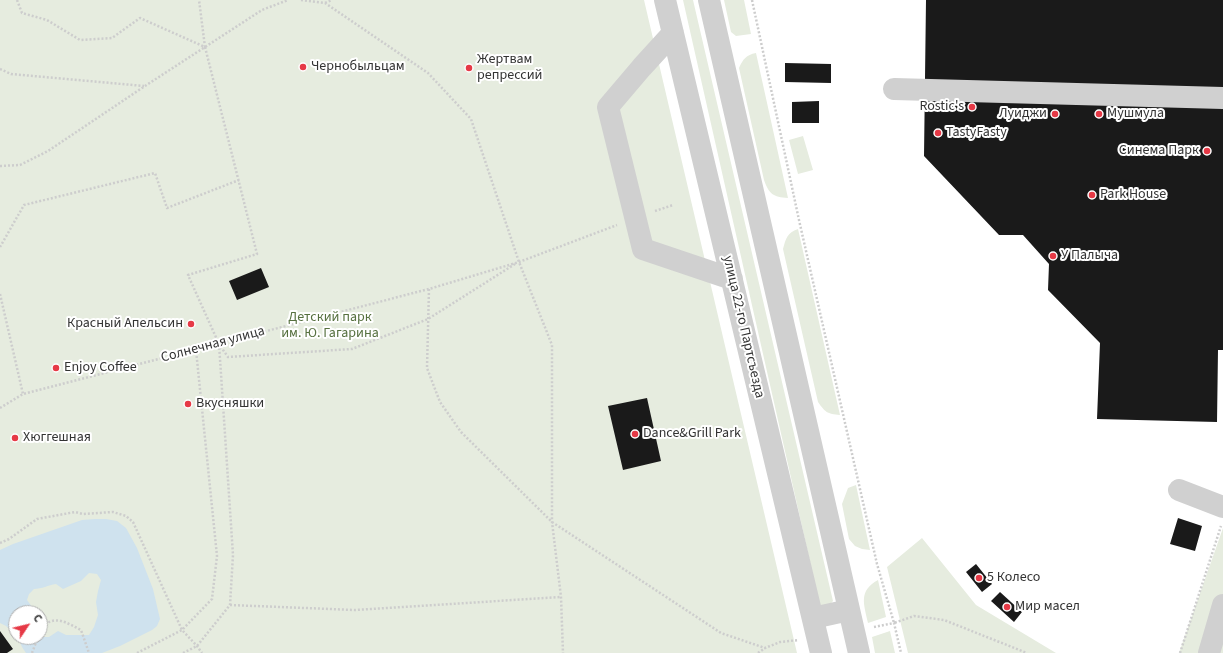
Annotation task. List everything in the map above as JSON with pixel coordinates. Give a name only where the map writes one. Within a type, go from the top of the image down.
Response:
[{"type":"street","name":"улица 22-го Партсъезда","points":[[665,0],[821,653]]},
{"type":"street","points":[[709,0],[859,653]]},
{"type":"street","points":[[673,33],[608,107],[643,249],[732,279]]},
{"type":"street","points":[[894,89],[1223,98]]},
{"type":"street","points":[[1179,490],[1223,507]]},
{"type":"street","points":[[1208,653],[1223,606]]},
{"type":"street","points":[[812,618],[849,610]]},
{"type":"path","points":[[17,0],[22,13],[47,20],[80,40],[112,38],[140,18],[205,47]]},
{"type":"path","points":[[199,0],[205,47],[257,254],[188,275],[219,344],[228,357],[352,349],[428,319],[519,262],[673,205]]},
{"type":"path","points":[[0,166],[20,165],[48,151],[262,10],[288,0]]},
{"type":"path","points":[[302,0],[324,3],[428,73],[471,119],[519,262],[552,345],[552,522],[561,597],[563,653]]},
{"type":"path","points":[[324,3],[332,0]]},
{"type":"path","points":[[752,0],[813,281],[877,564],[894,623],[914,616],[944,620],[1027,653]]},
{"type":"path","points":[[0,69],[11,74],[145,86]]},
{"type":"path","points":[[0,247],[24,205],[155,173],[167,208],[239,180]]},
{"type":"path","name":"Солнечная улица","points":[[0,408],[23,394],[429,289],[519,262]]},
{"type":"path","points":[[429,289],[427,368],[440,402],[461,432],[552,522],[721,633],[765,648]]},
{"type":"path","points":[[0,294],[23,394]]},
{"type":"path","points":[[183,653],[197,646],[230,605],[233,555],[219,344]]},
{"type":"path","points":[[137,653],[182,630],[212,599],[217,556],[196,350]]},
{"type":"path","points":[[0,543],[10,539],[37,519],[75,512],[83,514],[113,512],[126,516],[133,522],[182,630],[202,653]]},
{"type":"path","points":[[1180,653],[1223,519]]},
{"type":"path","points":[[230,605],[355,610],[561,597]]},
{"type":"path","points":[[48,622],[54,620],[67,622],[82,630],[89,653]]},
{"type":"path","points":[[758,653],[765,648],[780,642]]},
{"type":"green space","name":"Детский парк им. Ю. Гагарина","points":[[0,0],[644,0],[797,653],[0,653]]},
{"type":"green space","points":[[683,0],[693,0],[833,601],[827,608],[820,606]]},
{"type":"green space","points":[[724,0],[744,0],[751,34],[736,36],[731,32]]},
{"type":"green space","points":[[756,53],[788,198],[775,196],[772,194],[764,180],[739,68],[745,58]]},
{"type":"green space","points":[[803,136],[813,170],[798,174],[789,140]]},
{"type":"green space","points":[[798,229],[840,415],[827,412],[818,402],[783,249],[791,232]]},
{"type":"green space","points":[[856,485],[870,550],[855,546],[849,539],[842,504],[848,488]]},
{"type":"green space","points":[[1223,528],[1223,653],[1179,653]]},
{"type":"green space","points":[[922,538],[976,605],[1056,653],[908,653],[887,567]]},
{"type":"green space","points":[[878,580],[886,617],[868,623],[864,604],[865,593],[872,584]]},
{"type":"green space","points":[[890,631],[895,653],[875,653],[872,637]]},
{"type":"water","points":[[106,519],[117,521],[126,528],[137,548],[153,589],[160,619],[157,626],[152,630],[102,653],[26,653],[21,645],[48,645],[48,637],[58,631],[66,635],[89,635],[94,627],[98,615],[96,602],[101,580],[97,574],[89,573],[81,581],[63,589],[56,584],[34,589],[29,594],[27,600],[31,605],[8,605],[8,628],[0,623],[0,550],[82,520]]},
{"type":"building","name":"Park House","points":[[926,0],[1223,0],[1223,350],[1218,350],[1217,422],[1097,419],[1100,343],[1048,290],[1049,264],[1023,235],[999,235],[924,156]]},
{"type":"building","points":[[785,63],[831,64],[831,83],[785,82]]},
{"type":"building","points":[[819,101],[819,123],[792,123],[792,102]]},
{"type":"building","points":[[261,268],[269,287],[237,300],[229,281]]},
{"type":"building","name":"Dance&Grill Park","points":[[647,398],[661,461],[623,470],[608,406]]},
{"type":"building","points":[[1178,518],[1202,526],[1195,551],[1170,544]]},
{"type":"building","name":"5 Колесо","points":[[976,564],[992,584],[982,592],[966,572]]},
{"type":"building","name":"Мир масел","points":[[1000,592],[1022,612],[1014,622],[991,601]]},
{"type":"building","points":[[0,631],[8,642],[8,645],[10,645],[13,649],[7,653],[0,653]]},
{"type":"place","name":"Чернобыльцам","points":[[303,67]]},
{"type":"place","name":"Жертвам репрессий","points":[[469,68]]},
{"type":"place","name":"Rostic's","points":[[972,107]]},
{"type":"place","name":"Луиджи","points":[[1055,114]]},
{"type":"place","name":"Мушмула","points":[[1099,114]]},
{"type":"place","name":"TastyFasty","points":[[938,133]]},
{"type":"place","name":"Синема Парк","points":[[1207,151]]},
{"type":"place","name":"Park House","points":[[1092,195]]},
{"type":"place","name":"У Палыча","points":[[1053,256]]},
{"type":"place","name":"Красный Апельсин","points":[[191,324]]},
{"type":"place","name":"Enjoy Coffee","points":[[56,368]]},
{"type":"place","name":"Вкусняшки","points":[[188,404]]},
{"type":"place","name":"Dance&Grill Park","points":[[635,434]]},
{"type":"place","name":"Хюггешная","points":[[15,438]]},
{"type":"place","name":"5 Колесо","points":[[979,578]]},
{"type":"place","name":"Мир масел","points":[[1007,607]]}]
